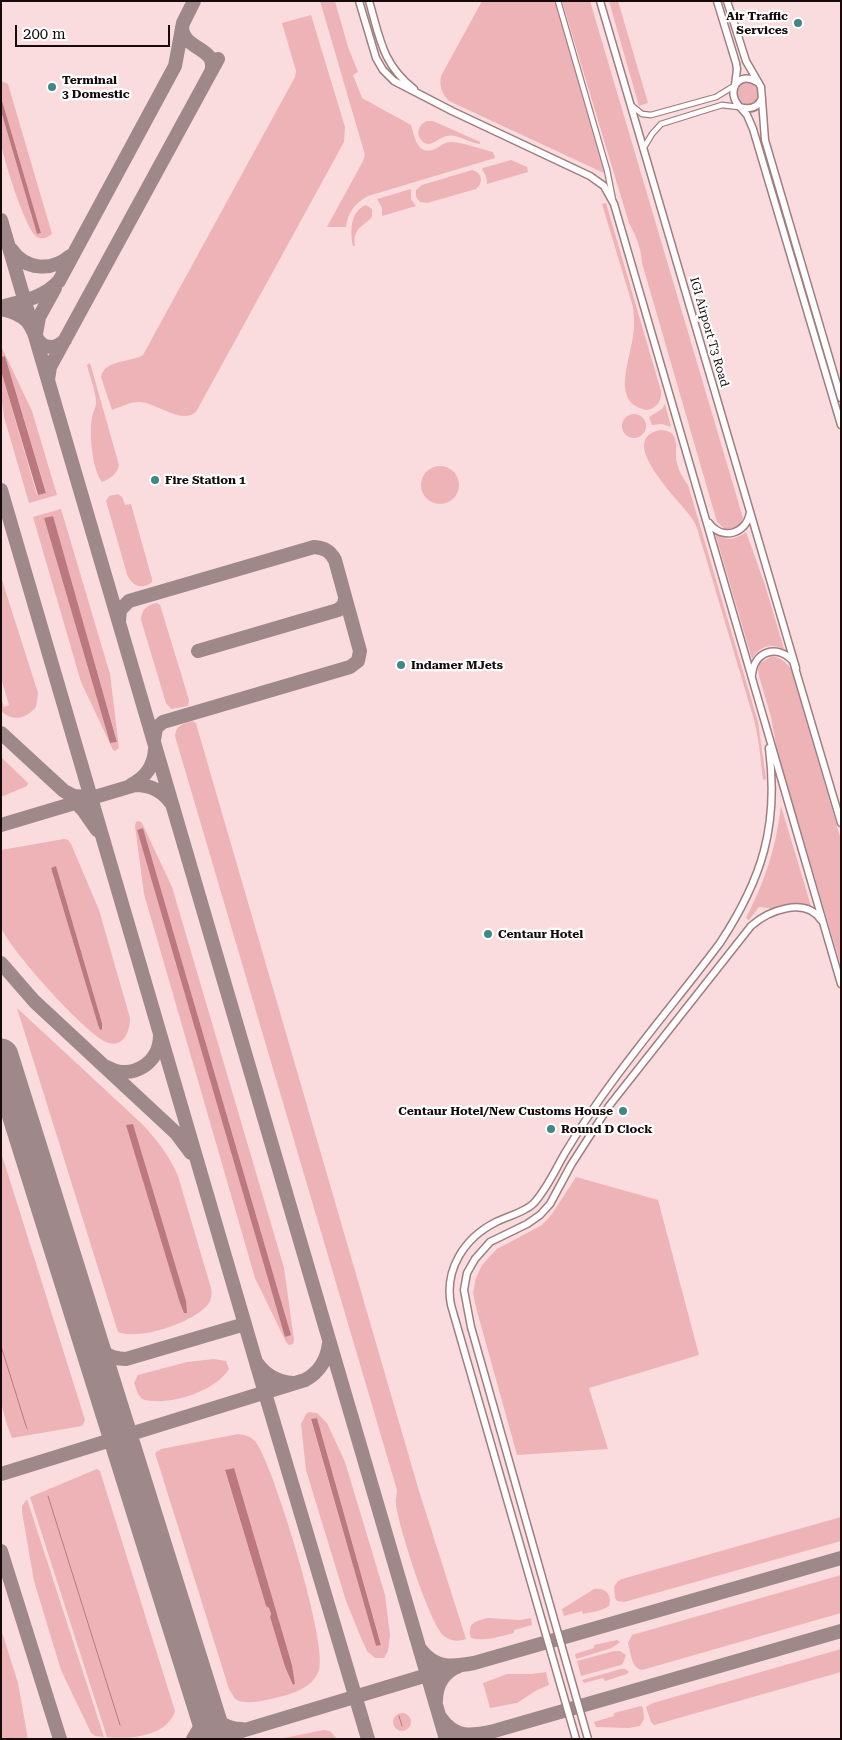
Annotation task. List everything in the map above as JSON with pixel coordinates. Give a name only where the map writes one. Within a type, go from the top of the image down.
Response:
[{"type":"main road","points":[[359,1],[374,52],[380,65],[394,81],[590,176],[604,186],[614,204],[841,984]]},
{"type":"main road","points":[[370,1],[388,61],[399,76],[422,96]]},
{"type":"main road","name":"IGI Airport T3 Road","points":[[600,1],[841,823]]},
{"type":"main road","points":[[717,1],[737,69],[732,94],[747,115],[753,130],[841,425]]},
{"type":"main road","points":[[727,1],[746,61],[763,92],[765,140],[841,398]]},
{"type":"main road","points":[[735,85],[747,78],[759,83]]},
{"type":"main road","points":[[740,107],[749,109],[754,107],[758,105],[762,97]]},
{"type":"main road","points":[[706,518],[715,530],[722,534],[730,534],[744,527],[750,513],[749,506]]},
{"type":"main road","points":[[753,681],[753,667],[762,655],[768,652],[775,651],[788,656],[796,668]]},
{"type":"main road","points":[[576,1739],[452,1305],[449,1293],[452,1271],[460,1254],[473,1238],[494,1223],[531,1205],[542,1194],[570,1144],[600,1100],[720,943],[744,905],[760,867],[767,843],[773,797],[767,730]]},
{"type":"main road","points":[[588,1739],[471,1327],[464,1290],[465,1282],[476,1259],[490,1242],[534,1220],[550,1204],[571,1165],[609,1106],[751,926],[762,918],[786,909],[800,907],[811,910],[823,924]]},
{"type":"street","points":[[558,1],[607,170],[614,204]]},
{"type":"street","points":[[630,104],[642,114],[651,115],[716,96],[726,92],[735,85]]},
{"type":"street","points":[[644,149],[652,134],[661,124],[722,105],[740,107]]},
{"type":"shaded area","points":[[320,1],[335,1],[348,47],[358,72],[353,75],[362,98],[411,125],[418,145],[425,150],[437,148],[451,142],[493,152],[495,158],[368,196],[353,208],[348,217],[346,227],[327,227],[365,155]]},
{"type":"shaded area","points":[[482,1],[555,1],[605,170],[604,173],[449,101],[445,96],[441,86],[441,76]]},
{"type":"shaded area","points":[[562,1],[590,1],[743,518],[741,524],[735,530],[726,530],[717,522],[639,247],[629,223]]},
{"type":"shaded area","points":[[609,1],[618,1],[648,103],[639,106]]},
{"type":"shaded area","points":[[311,15],[345,127],[344,142],[196,412],[190,415],[176,415],[139,402],[112,410],[101,377],[103,371],[113,364],[143,355],[295,77],[296,71],[282,23]]},
{"type":"shaded area","points":[[1,81],[8,84],[52,234],[45,238],[37,237],[32,232],[6,163],[1,143],[1,111],[37,234],[41,233],[1,97]]},
{"type":"shaded area","points":[[748,82],[756,86],[760,94],[756,102],[748,106],[740,102],[736,94],[740,86]]},
{"type":"shaded area","points":[[1,97],[41,233],[37,234],[1,111]]},
{"type":"shaded area","points":[[427,121],[433,121],[480,142],[480,144],[450,135],[426,144],[419,137],[419,129]]},
{"type":"shaded area","points":[[511,160],[527,167],[528,172],[487,184],[483,168]]},
{"type":"shaded area","points":[[472,170],[478,173],[481,178],[479,187],[476,189],[427,203],[420,202],[416,197],[416,190],[422,185]]},
{"type":"shaded area","points":[[411,189],[411,199],[416,206],[382,216],[382,208],[377,199]]},
{"type":"shaded area","points":[[606,203],[661,391],[661,398],[658,403],[648,410],[636,406],[629,400],[626,390],[625,380],[634,328],[633,307],[602,204]]},
{"type":"shaded area","points":[[366,205],[372,209],[372,217],[357,231],[355,246],[353,246],[352,222],[357,212]]},
{"type":"shaded area","points":[[1,346],[32,411],[57,495],[29,503],[4,417],[1,395],[1,371],[37,495],[46,492],[5,356],[1,357]]},
{"type":"shaded area","points":[[5,356],[46,493],[38,495],[1,371],[1,357]]},
{"type":"shaded area","points":[[90,363],[119,465],[113,475],[102,482],[96,469],[92,451],[91,424],[96,402],[87,365]]},
{"type":"shaded area","points":[[665,404],[671,427],[662,424],[652,425],[649,417],[662,409]]},
{"type":"shaded area","points":[[634,414],[642,418],[646,426],[642,434],[634,438],[626,434],[622,426],[626,418]]},
{"type":"shaded area","points":[[660,430],[672,433],[676,442],[678,466],[681,475],[688,485],[758,722],[766,779],[763,780],[755,723],[697,528],[690,516],[662,482],[646,456],[644,444],[648,435]]},
{"type":"shaded area","points":[[440,466],[454,471],[459,485],[454,499],[440,504],[426,499],[421,485],[426,471]]},
{"type":"shaded area","points":[[118,494],[122,497],[125,505],[131,504],[152,579],[152,582],[148,585],[137,586],[127,574],[106,501],[109,496]]},
{"type":"shaded area","points":[[61,509],[110,674],[119,748],[115,751],[113,750],[81,682],[33,517]],"holes":[[[52,516],[117,742],[110,743],[44,518]]]},
{"type":"shaded area","points":[[53,516],[117,742],[110,743],[44,518]]},
{"type":"shaded area","points":[[746,532],[765,585],[784,649],[774,646],[766,647],[758,651],[752,659],[715,533],[723,538],[730,539]]},
{"type":"shaded area","points":[[1,577],[38,693],[36,707],[28,714],[19,718],[10,717],[1,711],[1,697],[4,707],[9,705],[1,678]]},
{"type":"shaded area","points":[[157,603],[160,605],[189,700],[188,706],[171,709],[166,703],[141,620],[142,613],[146,608]]},
{"type":"shaded area","points":[[772,656],[783,660],[791,669],[841,840],[841,966],[777,750],[771,717],[759,676],[758,669],[760,663]]},
{"type":"shaded area","points":[[192,721],[196,723],[419,1491],[466,1639],[463,1640],[449,1639],[438,1628],[423,1595],[403,1533],[396,1505],[397,1490],[175,736],[178,727]]},
{"type":"shaded area","points":[[1,757],[28,783],[27,786],[1,797]]},
{"type":"shaded area","points":[[781,806],[811,906],[795,904],[771,911],[769,908],[759,907],[749,920],[746,918],[759,891],[773,850]]},
{"type":"shaded area","points":[[136,822],[142,823],[172,887],[284,1268],[293,1344],[289,1345],[286,1342],[255,1278],[144,894]],"holes":[[[143,828],[291,1335],[137,830]]]},
{"type":"shaded area","points":[[143,828],[291,1335],[285,1337],[137,830]]},
{"type":"shaded area","points":[[64,839],[68,840],[71,844],[99,910],[130,1018],[129,1029],[121,1041],[112,1044],[106,1042],[82,1024],[32,971],[7,938],[1,927],[1,850]],"holes":[[[56,867],[102,1023],[102,1029],[100,1029],[51,868]]]},
{"type":"shaded area","points":[[56,866],[102,1023],[102,1029],[100,1030],[51,868]]},
{"type":"shaded area","points":[[17,1008],[142,1124],[171,1161],[178,1176],[211,1290],[209,1303],[192,1317],[153,1332],[127,1334],[118,1332]]},
{"type":"shaded area","points":[[133,1124],[186,1301],[187,1313],[184,1313],[180,1303],[126,1125]]},
{"type":"shaded area","points":[[1,1152],[85,1420],[82,1426],[12,1438],[1,1402]]},
{"type":"shaded area","points":[[576,1177],[658,1200],[699,1355],[589,1388],[608,1449],[517,1455],[477,1311],[473,1293],[476,1278],[482,1265],[497,1249],[542,1225],[552,1214]]},
{"type":"shaded area","points":[[214,1359],[226,1361],[229,1369],[213,1385],[202,1391],[190,1396],[164,1401],[142,1399],[138,1394],[134,1383],[138,1375],[187,1362]]},
{"type":"shaded area","points":[[309,1412],[317,1413],[327,1423],[345,1462],[385,1595],[390,1635],[388,1651],[384,1658],[375,1658],[367,1651],[346,1601],[306,1470],[301,1424]],"holes":[[[317,1418],[381,1645],[376,1646],[311,1420]]]},
{"type":"shaded area","points":[[317,1418],[381,1645],[376,1646],[311,1419]]},
{"type":"shaded area","points":[[238,1434],[249,1437],[257,1444],[276,1487],[287,1521],[316,1628],[320,1654],[319,1670],[308,1685],[297,1691],[263,1701],[245,1702],[235,1699],[229,1689],[155,1453],[161,1449]],"holes":[[[233,1468],[292,1665],[295,1685],[293,1685],[285,1667],[270,1617],[269,1607],[266,1606],[225,1471]]]},
{"type":"shaded area","points":[[234,1468],[292,1665],[295,1684],[293,1685],[285,1667],[270,1617],[271,1614],[266,1606],[225,1470]]},
{"type":"shaded area","points":[[97,1469],[100,1471],[175,1711],[165,1726],[147,1735],[136,1737],[107,1737],[30,1497]]},
{"type":"shaded area","points":[[27,1499],[104,1737],[95,1736],[91,1733],[61,1670],[34,1581],[22,1512],[22,1506]]},
{"type":"shaded area","points":[[841,1517],[841,1541],[624,1602],[617,1601],[615,1598],[614,1587],[622,1579]]},
{"type":"shaded area","points":[[841,1575],[841,1613],[642,1670],[638,1669],[634,1663],[628,1643],[632,1635]]},
{"type":"shaded area","points":[[594,1589],[602,1589],[609,1595],[609,1606],[593,1612],[583,1614],[582,1611],[564,1616],[562,1609]]},
{"type":"shaded area","points":[[488,1618],[520,1620],[531,1618],[532,1625],[514,1630],[514,1633],[498,1637],[487,1639],[471,1638],[471,1626],[479,1620]]},
{"type":"shaded area","points":[[1,1629],[18,1683],[28,1739],[1,1739]]},
{"type":"shaded area","points":[[617,1640],[620,1642],[612,1648],[576,1659],[575,1654],[594,1648],[594,1645]]},
{"type":"shaded area","points":[[841,1649],[841,1672],[654,1725],[651,1722],[646,1707],[653,1703]]},
{"type":"shaded area","points":[[620,1651],[626,1655],[621,1665],[581,1676],[577,1661]]},
{"type":"shaded area","points":[[621,1669],[629,1672],[605,1681],[603,1678],[584,1683],[582,1680]]},
{"type":"shaded area","points":[[546,1672],[549,1685],[537,1690],[517,1703],[490,1708],[483,1683],[507,1674]]},
{"type":"shaded area","points":[[641,1706],[644,1719],[640,1726],[629,1728],[596,1727],[594,1722],[614,1716],[614,1713]]},
{"type":"shaded area","points":[[402,1713],[408,1716],[411,1722],[408,1728],[402,1731],[396,1728],[393,1722],[396,1716]]},
{"type":"shaded area","points":[[324,1730],[330,1731],[337,1739],[279,1739]]},
{"type":"waterway","points":[[1,1346],[27,1429]]},
{"type":"waterway","points":[[48,1496],[120,1725]]},
{"type":"waterway","points":[[399,1716],[402,1726]]},
{"type":"taxiway","points":[[1,307],[40,295],[59,281],[175,66],[183,23],[194,1]]},
{"type":"taxiway","points":[[182,27],[184,35],[188,40],[210,58],[212,64],[211,72]]},
{"type":"taxiway","points":[[48,380],[50,367],[218,59]]},
{"type":"taxiway","points":[[1,220],[446,1739]]},
{"type":"taxiway","points":[[11,249],[23,261],[39,266],[55,265],[70,256]]},
{"type":"taxiway","points":[[36,334],[39,317],[55,288]]},
{"type":"taxiway","points":[[1,309],[15,313],[27,321],[39,341],[46,346],[55,346],[65,340]]},
{"type":"taxiway","points":[[1,490],[368,1739]]},
{"type":"taxiway","points":[[119,621],[120,610],[129,601],[314,547],[327,550],[335,560],[360,651],[358,661],[350,667],[163,722],[156,728],[154,740]]},
{"type":"taxiway","points":[[198,651],[338,610],[344,605],[345,598]]},
{"type":"taxiway","points":[[1,733],[64,791],[74,796],[87,797]]},
{"type":"taxiway","points":[[131,785],[141,778],[151,766],[155,749]]},
{"type":"taxiway","points":[[1,825],[135,785],[155,789],[171,803]]},
{"type":"taxiway","points":[[70,797],[83,810],[97,830]]},
{"type":"taxiway","points":[[1,963],[34,1001],[176,1133],[191,1153]]},
{"type":"taxiway","points":[[107,1067],[116,1071],[126,1072],[143,1067],[155,1054],[159,1045],[160,1035]]},
{"type":"taxiway","points":[[88,1332],[103,1352],[119,1359],[126,1359],[245,1324]]},
{"type":"taxiway","points":[[1,1474],[305,1380],[322,1365],[327,1355],[329,1343]]},
{"type":"taxiway","points":[[257,1363],[273,1377],[293,1383]]},
{"type":"taxiway","points":[[1,1551],[60,1739]]},
{"type":"taxiway","points":[[421,1650],[438,1664],[452,1666],[474,1663],[841,1558]]},
{"type":"taxiway","points":[[440,1717],[452,1729],[464,1734],[471,1735],[494,1731],[841,1631]]},
{"type":"taxiway","points":[[436,1701],[437,1689],[442,1679],[459,1666]]},
{"type":"taxiway","points":[[215,1739],[434,1673]]},
{"type":"taxiway","points":[[203,1702],[219,1722],[229,1727],[242,1729]]},
{"type":"taxiway","points":[[193,1739],[202,1724],[203,1703]]},
{"type":"runway","points":[[1,1056],[215,1739]]},
{"type":"place","name":"Air Traffic Services","points":[[798,23]]},
{"type":"place","name":"Terminal 3 Domestic","points":[[52,87]]},
{"type":"place","name":"Fire Station 1","points":[[155,480]]},
{"type":"place","name":"Indamer MJets","points":[[401,665]]},
{"type":"place","name":"Centaur Hotel","points":[[488,934]]},
{"type":"place","name":"Centaur Hotel/New Customs House","points":[[623,1111]]},
{"type":"place","name":"Round D Clock","points":[[551,1129]]}]
